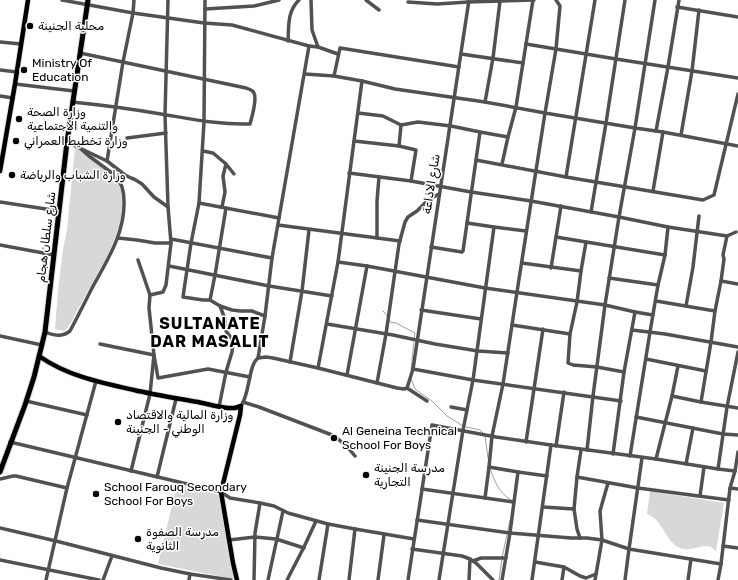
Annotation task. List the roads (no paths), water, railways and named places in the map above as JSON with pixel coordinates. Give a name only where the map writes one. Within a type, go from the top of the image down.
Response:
[{"type":"highway","name":"شارع سلطان هجام","points":[[0,472],[26,401],[42,345],[72,102],[88,2]]},
{"type":"main road","points":[[0,171],[28,0]]},
{"type":"main road","points":[[39,356],[63,369],[96,381],[150,394],[219,407],[235,408],[242,404]]},
{"type":"main road","points":[[237,580],[232,563],[221,492],[242,404]]},
{"type":"street","points":[[62,0],[88,2],[133,13],[204,23],[232,25],[309,46],[318,47],[338,54]]},
{"type":"street","points":[[107,161],[134,0]]},
{"type":"street","points":[[150,295],[163,292],[166,285],[171,241],[168,207],[165,115],[168,0]]},
{"type":"street","points":[[205,0],[204,122],[199,203],[182,297],[210,300],[220,306],[240,311],[252,311],[265,316]]},
{"type":"street","points":[[204,8],[254,6],[279,0]]},
{"type":"street","points":[[288,40],[289,20],[293,6],[300,0]]},
{"type":"street","points":[[311,0],[312,30],[318,47]]},
{"type":"street","points":[[366,0],[379,10]]},
{"type":"street","points":[[408,2],[534,0],[516,107],[502,164]]},
{"type":"street","points":[[484,498],[492,436],[503,384],[516,292],[522,264],[526,231],[556,49],[560,6],[556,0]]},
{"type":"street","points":[[566,177],[595,0]]},
{"type":"street","points":[[591,212],[625,0]]},
{"type":"street","points":[[587,450],[604,305],[635,128],[655,0]]},
{"type":"street","points":[[656,131],[668,67],[678,0]]},
{"type":"street","name":"شارع الاذاعة","points":[[407,388],[413,369],[469,1]]},
{"type":"street","points":[[485,102],[493,58],[500,1]]},
{"type":"street","points":[[678,7],[738,17]]},
{"type":"street","points":[[681,135],[692,71],[699,10]]},
{"type":"street","points":[[0,42],[21,44]]},
{"type":"street","points":[[526,44],[738,78]]},
{"type":"street","points":[[309,46],[272,258],[258,358],[254,364],[242,404],[260,407],[332,435],[340,439],[355,456]]},
{"type":"street","points":[[334,76],[340,48],[459,67]]},
{"type":"street","points":[[72,102],[116,107],[204,122],[250,124],[255,98],[254,93],[251,90],[80,53]]},
{"type":"street","points":[[461,54],[523,63]]},
{"type":"street","points":[[0,70],[17,72]]},
{"type":"street","points":[[304,74],[334,76],[395,89],[516,107],[738,146]]},
{"type":"street","points":[[318,368],[338,262],[362,81]]},
{"type":"street","points":[[15,84],[74,91]]},
{"type":"street","points":[[476,160],[703,200],[714,194],[738,94]]},
{"type":"street","points":[[0,96],[13,98]]},
{"type":"street","points":[[358,113],[383,116],[401,125],[418,122],[451,126],[508,137]]},
{"type":"street","points":[[399,146],[401,125]]},
{"type":"street","points":[[127,138],[166,132]]},
{"type":"street","points":[[431,247],[462,252],[480,132]]},
{"type":"street","points":[[653,191],[663,132]]},
{"type":"street","points":[[0,135],[6,135]]},
{"type":"street","points":[[354,141],[399,146],[416,150],[411,181]]},
{"type":"street","points":[[67,142],[107,161],[125,175],[134,178],[154,197],[168,207]]},
{"type":"street","points":[[44,332],[61,336],[66,335],[70,331],[118,238],[121,227],[124,210],[124,195],[119,180],[82,149]]},
{"type":"street","points":[[203,151],[213,152],[234,174]]},
{"type":"street","points":[[210,300],[215,276],[224,208],[225,192],[223,176],[226,164]]},
{"type":"street","points":[[349,173],[411,181],[561,206],[698,232],[726,236],[736,232]]},
{"type":"street","points":[[377,238],[377,201],[379,177]]},
{"type":"street","points":[[376,383],[386,334],[400,242],[405,222],[408,217],[417,211],[428,200],[439,194]]},
{"type":"street","points":[[0,202],[59,211]]},
{"type":"street","points":[[199,203],[279,218]]},
{"type":"street","points":[[551,268],[561,206]]},
{"type":"street","points":[[686,306],[694,267],[699,216]]},
{"type":"street","points":[[467,223],[526,231]]},
{"type":"street","points":[[278,225],[400,242]]},
{"type":"street","points":[[439,580],[454,494],[463,430],[478,350],[494,227]]},
{"type":"street","points":[[630,456],[658,285],[665,255],[668,227]]},
{"type":"street","points":[[290,362],[302,291],[309,230]]},
{"type":"street","points":[[701,402],[721,281],[726,236]]},
{"type":"street","points":[[556,237],[665,255]]},
{"type":"street","points":[[118,238],[155,243],[171,241],[191,243],[272,258]]},
{"type":"street","points":[[586,242],[577,302],[570,334],[568,361],[569,364],[572,365],[624,372]]},
{"type":"street","points":[[0,246],[54,255]]},
{"type":"street","points":[[138,260],[150,295],[149,308],[158,378]]},
{"type":"street","points":[[338,262],[486,288],[604,305],[653,315]]},
{"type":"street","points":[[522,264],[581,271]]},
{"type":"street","points":[[169,266],[268,286],[332,296]]},
{"type":"street","points":[[347,375],[367,266]]},
{"type":"street","points":[[609,278],[658,285]]},
{"type":"street","points":[[721,281],[738,284]]},
{"type":"street","points":[[656,301],[715,311]]},
{"type":"street","points":[[219,407],[233,342],[225,328],[225,319],[220,306]]},
{"type":"street","points":[[421,310],[481,319]]},
{"type":"street","points":[[613,454],[624,372],[635,312]]},
{"type":"street","points":[[327,324],[355,328],[417,341],[508,353]]},
{"type":"street","points":[[512,324],[570,334]]},
{"type":"street","points":[[526,442],[543,329]]},
{"type":"street","points":[[632,330],[738,347]]},
{"type":"street","points":[[0,336],[42,345]]},
{"type":"street","points":[[100,344],[154,355]]},
{"type":"street","points":[[718,469],[727,407],[736,375],[738,352]]},
{"type":"street","points":[[131,471],[150,394],[154,355]]},
{"type":"street","points":[[258,358],[266,357],[318,368],[400,389],[407,388],[427,401]]},
{"type":"street","points":[[646,359],[706,371]]},
{"type":"street","points":[[656,459],[678,366]]},
{"type":"street","points":[[151,381],[158,378],[208,369],[250,377]]},
{"type":"street","points":[[413,369],[473,380],[620,401]]},
{"type":"street","points":[[46,580],[67,488],[96,381]]},
{"type":"street","points":[[556,446],[564,392]]},
{"type":"street","points":[[672,396],[738,408]]},
{"type":"street","points":[[157,477],[176,399]]},
{"type":"street","points":[[26,401],[87,415]]},
{"type":"street","points":[[451,407],[467,410]]},
{"type":"street","points":[[636,417],[723,434],[738,435]]},
{"type":"street","points":[[408,580],[432,425],[526,442],[735,471]]},
{"type":"street","points":[[686,464],[693,428]]},
{"type":"street","points":[[10,442],[221,492],[230,498],[274,506],[328,524],[355,530],[414,539]]},
{"type":"street","points":[[532,580],[551,445]]},
{"type":"street","points":[[580,538],[574,509],[581,450]]},
{"type":"street","points":[[718,580],[730,488],[738,452]]},
{"type":"street","points":[[631,580],[625,580],[642,458]]},
{"type":"street","points":[[489,467],[547,476]]},
{"type":"street","points":[[700,496],[704,467]]},
{"type":"street","points":[[502,580],[518,472]]},
{"type":"street","points":[[0,479],[16,476],[67,488]]},
{"type":"street","points":[[577,477],[638,488],[729,500]]},
{"type":"street","points":[[595,580],[602,540],[600,511],[608,483]]},
{"type":"street","points":[[730,488],[738,489]]},
{"type":"street","points":[[422,489],[514,502]]},
{"type":"street","points":[[254,580],[255,537],[260,503]]},
{"type":"street","points":[[543,507],[574,509]]},
{"type":"street","points":[[268,580],[283,510]]},
{"type":"street","points":[[417,520],[510,533],[602,540],[629,549],[721,564]]},
{"type":"street","points":[[287,580],[316,521]]},
{"type":"street","points":[[320,580],[328,524]]},
{"type":"street","points":[[0,528],[161,568],[231,580]]},
{"type":"street","points":[[349,580],[355,530]]},
{"type":"street","points":[[378,580],[384,534]]},
{"type":"street","points":[[229,540],[255,537],[276,539],[304,548]]},
{"type":"street","points":[[723,546],[738,548]]},
{"type":"street","points":[[412,549],[462,556],[472,560],[493,580]]},
{"type":"street","points":[[104,580],[112,556]]},
{"type":"street","points":[[472,560],[481,558],[506,558]]},
{"type":"street","points":[[688,580],[691,559]]},
{"type":"street","points":[[0,560],[99,580]]},
{"type":"street","points":[[469,580],[472,560]]},
{"type":"street","points":[[535,562],[564,566],[586,578],[596,574]]},
{"type":"street","points":[[562,580],[564,566]]},
{"type":"street","points":[[189,580],[190,574]]},
{"type":"waterway","points":[[383,311],[388,317]]},
{"type":"waterway","points":[[389,320],[390,322],[396,323],[415,333],[414,339]]},
{"type":"waterway","points":[[411,370],[414,342]]},
{"type":"waterway","points":[[411,378],[415,389],[432,401],[447,416],[463,426]]},
{"type":"waterway","points":[[466,427],[480,430],[483,433]]},
{"type":"waterway","points":[[485,436],[488,458]]},
{"type":"waterway","points":[[490,469],[500,490],[511,500]]},
{"type":"waterway","points":[[499,580],[510,520]]},
{"type":"place","name":"محلية الجنينة","points":[[30,26]]},
{"type":"place","name":"Ministry Of Education","points":[[24,70]]},
{"type":"place","name":"وزارة الصحة والتنمية الاجتماعية","points":[[19,119]]},
{"type":"place","name":"وزارة تخطيط العمراني","points":[[16,141]]},
{"type":"place","name":"وزارة الشباب والرياضة","points":[[12,175]]},
{"type":"place","name":"وزارة المالية والاقتصاد الوطني - الجنينة","points":[[118,422]]},
{"type":"place","name":"Al Geneina Technical School For Boys","points":[[334,438]]},
{"type":"place","name":"مدرسة الجنينة التجارية","points":[[366,475]]},
{"type":"place","name":"School Farouq Secondary School For Boys","points":[[96,494]]},
{"type":"place","name":"مدرسة الصفوة الثانوية","points":[[138,539]]},
{"type":"district","name":"SULTANATE DAR MASALIT","points":[[210,332]]}]
